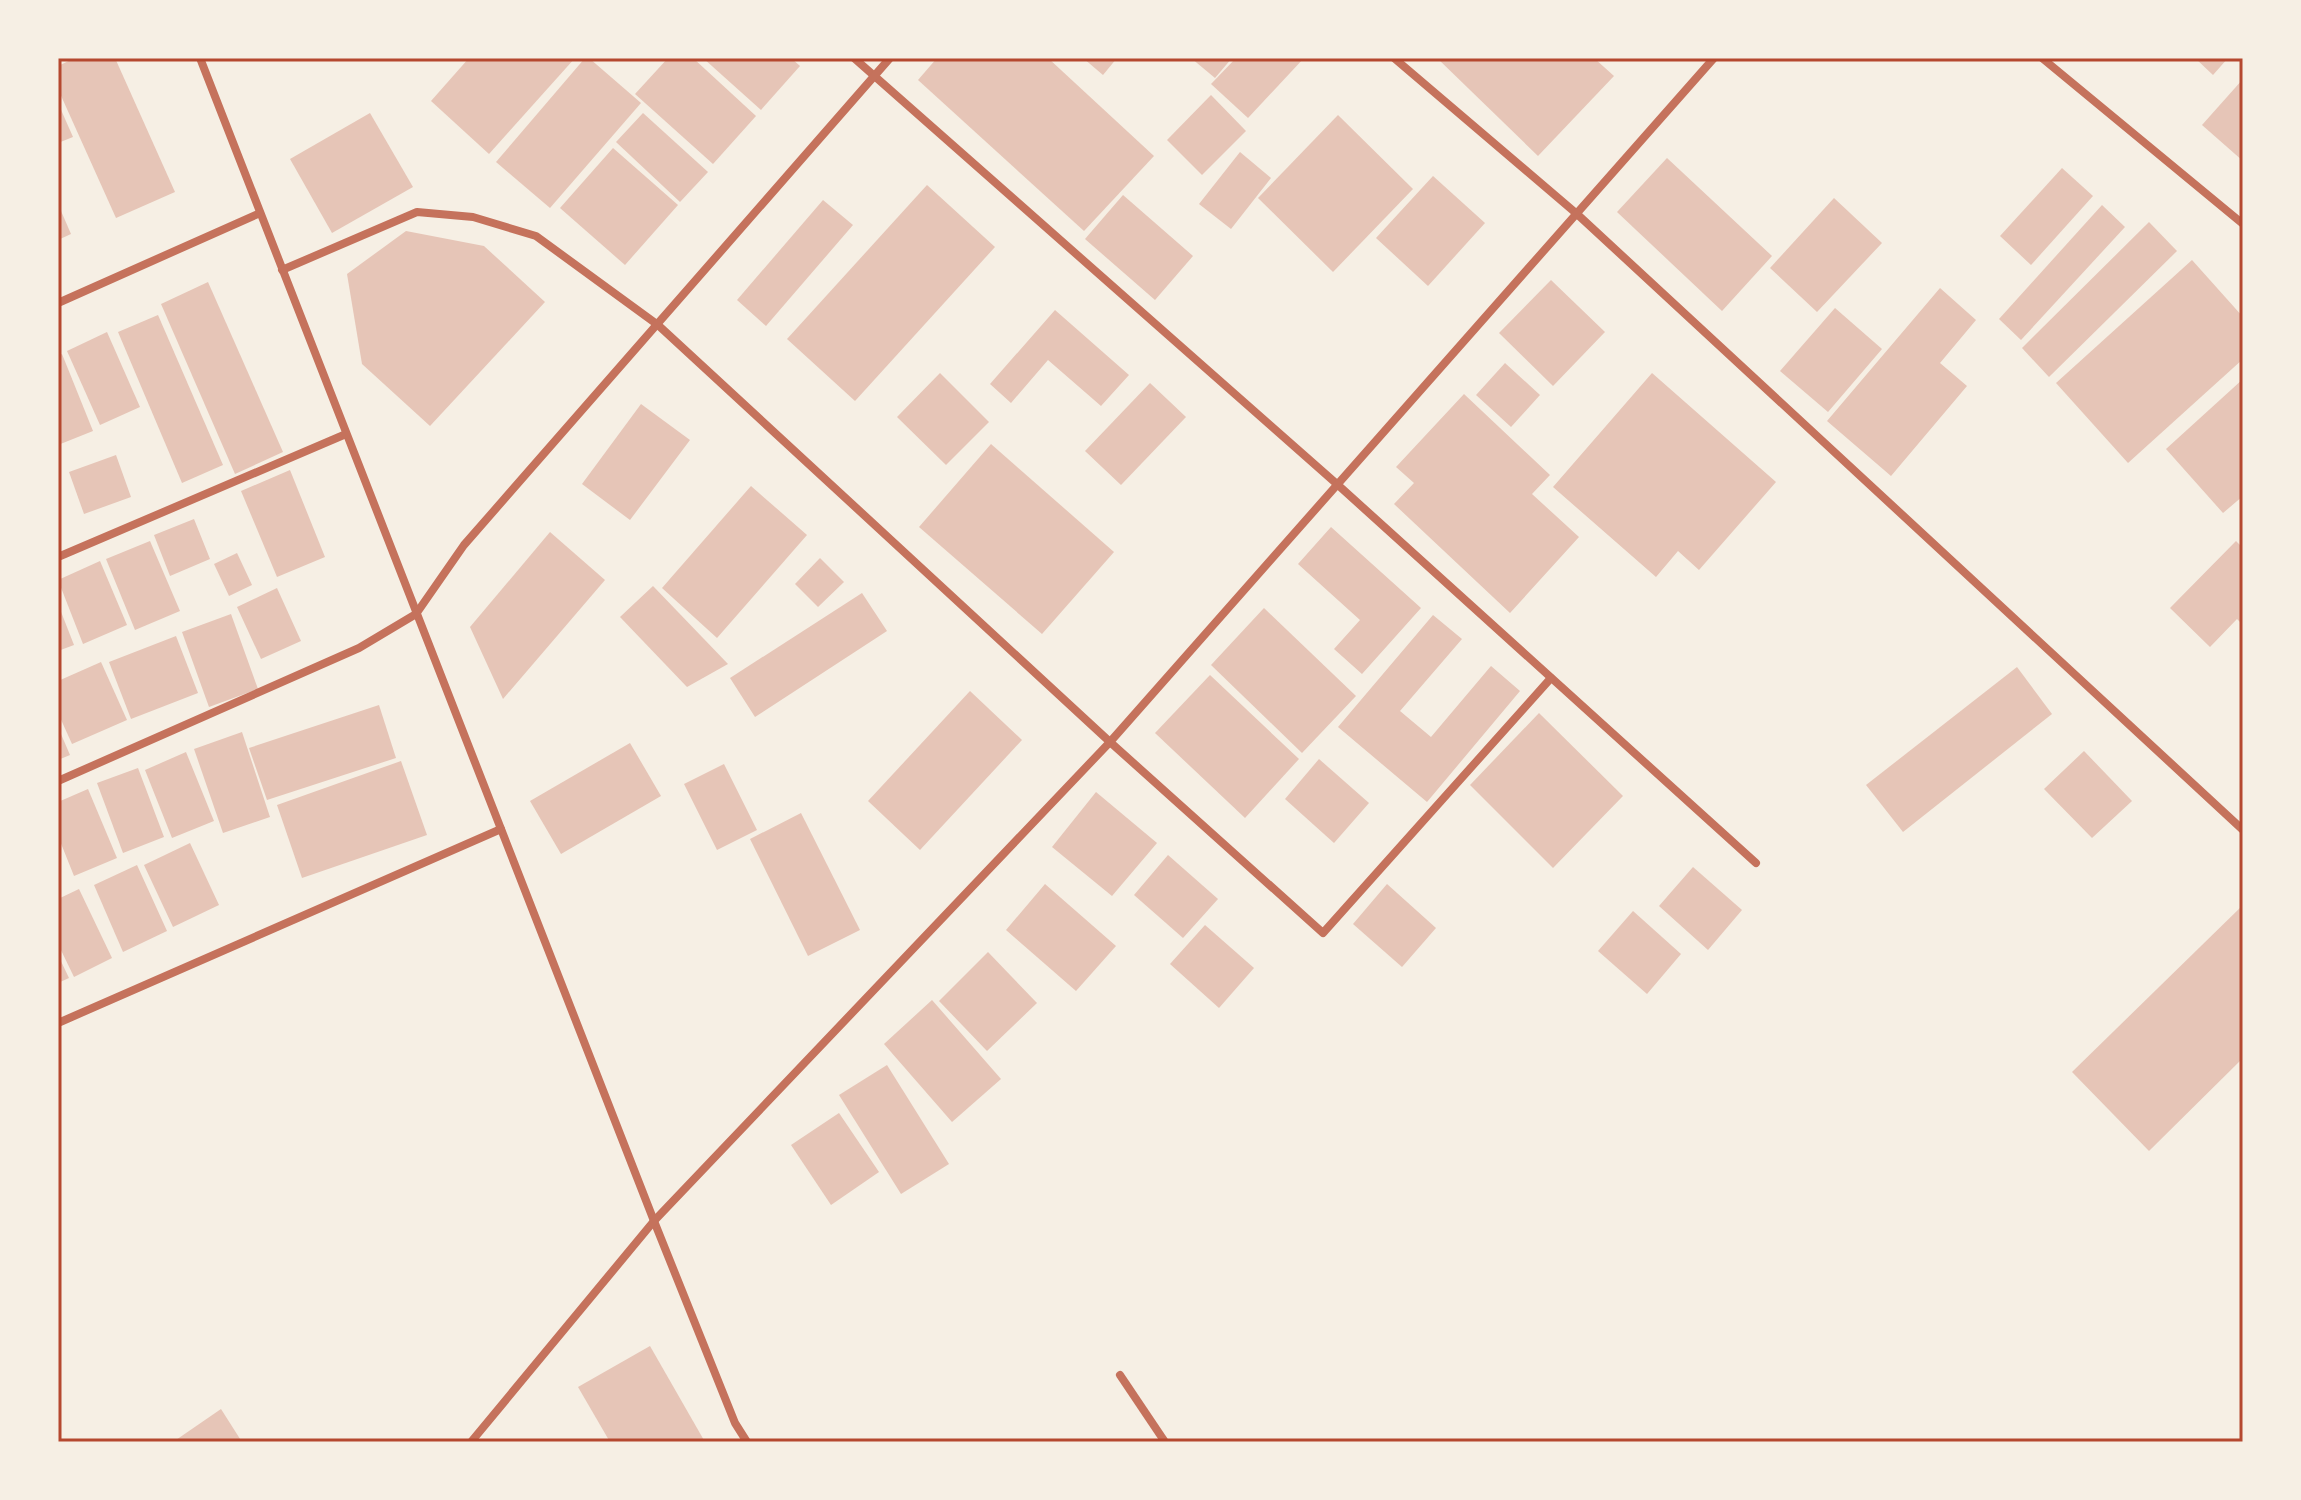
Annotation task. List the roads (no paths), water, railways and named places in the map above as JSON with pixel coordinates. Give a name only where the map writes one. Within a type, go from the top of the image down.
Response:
[{"type":"street","points":[[200,58],[654,1221],[735,1423],[747,1442]]},
{"type":"street","points":[[854,58],[1338,485],[1756,863]]},
{"type":"street","points":[[58,781],[359,648],[416,614],[464,545],[890,58]]},
{"type":"street","points":[[1394,58],[1577,214],[2243,830]]},
{"type":"street","points":[[471,1442],[654,1221],[1110,742],[1714,58]]},
{"type":"street","points":[[2042,58],[2243,224]]},
{"type":"street","points":[[282,270],[417,212],[473,217],[536,236],[658,325],[1110,742],[1323,933],[1551,678]]},
{"type":"street","points":[[58,303],[260,213]]},
{"type":"street","points":[[58,557],[346,434]]},
{"type":"street","points":[[58,1023],[501,829]]},
{"type":"street","points":[[1120,1375],[1165,1442]]}]
